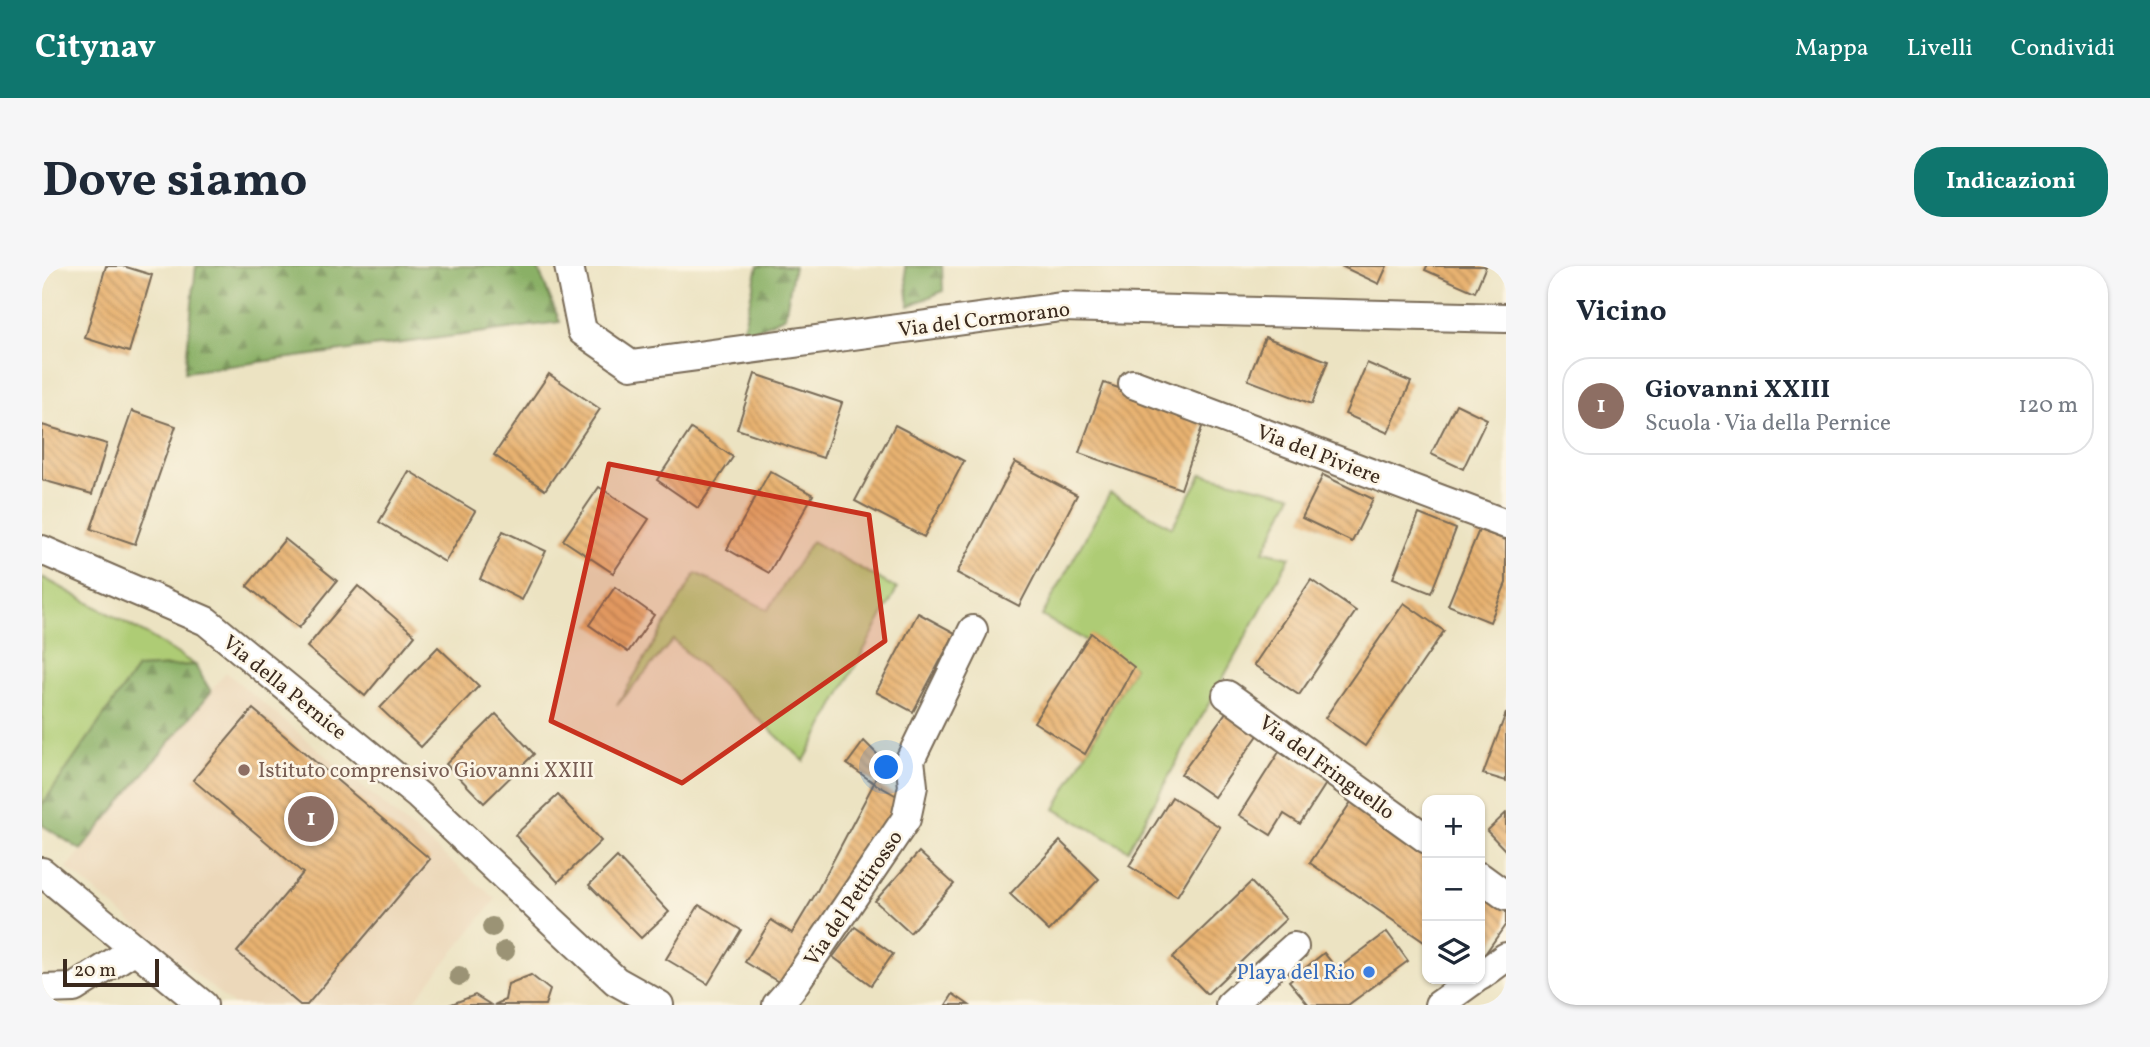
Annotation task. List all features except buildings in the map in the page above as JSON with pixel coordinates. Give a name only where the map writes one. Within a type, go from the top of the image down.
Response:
[{"type":"street","name":"Via del Cormorano","points":[[569,266],[582,331],[631,365],[1061,307],[1506,318]]},
{"type":"street","name":"Via del Piviere","points":[[1133,384],[1506,524]]},
{"type":"street","name":"Via della Pernice","points":[[42,550],[205,621],[419,796],[616,981],[659,1005]]},
{"type":"street","name":"Via del Pettirosso","points":[[777,1005],[791,989],[906,819],[913,786],[910,760],[973,630]]},
{"type":"street","name":"Via del Fringuello","points":[[1227,695],[1422,835]]},
{"type":"street","points":[[42,872],[203,1005]]},
{"type":"street","points":[[1485,880],[1506,895]]},
{"type":"street","points":[[1230,1005],[1294,947]]},
{"type":"street","points":[[42,989],[74,988],[135,949]]},
{"type":"street","points":[[1485,972],[1506,957]]},
{"type":"street","points":[[1439,1005],[1468,984]]},
{"type":"highlighted area","points":[[609,464],[869,515],[885,641],[682,783],[551,721]]},
{"type":"shaded area","name":"Istituto comprensivo Giovanni XXIII","points":[[226,672],[496,899],[411,1005],[233,1005],[67,868]]},
{"type":"green space","points":[[196,266],[537,266],[560,322],[185,372]]},
{"type":"green space","points":[[758,266],[794,266],[785,316],[741,337]]},
{"type":"green space","points":[[905,266],[942,266],[943,291],[909,306]]},
{"type":"green space","points":[[1202,474],[1292,495],[1264,551],[1290,557],[1128,850],[1055,809],[1134,667],[1042,616],[1110,493],[1172,527]]},
{"type":"green space","points":[[812,541],[897,589],[804,761],[673,640],[617,705],[696,573],[768,610]]},
{"type":"green space","points":[[42,577],[148,635],[195,665],[137,668],[42,805]]},
{"type":"green space","points":[[195,665],[211,692],[81,850],[42,825],[42,805],[137,668]]},
{"type":"place","name":"Istituto comprensivo Giovanni XXIII","points":[[244,770]]},
{"type":"place","name":"Giovanni XXIII","points":[[311,819]]},
{"type":"place","name":"Playa del Rio","points":[[1369,972]]}]
